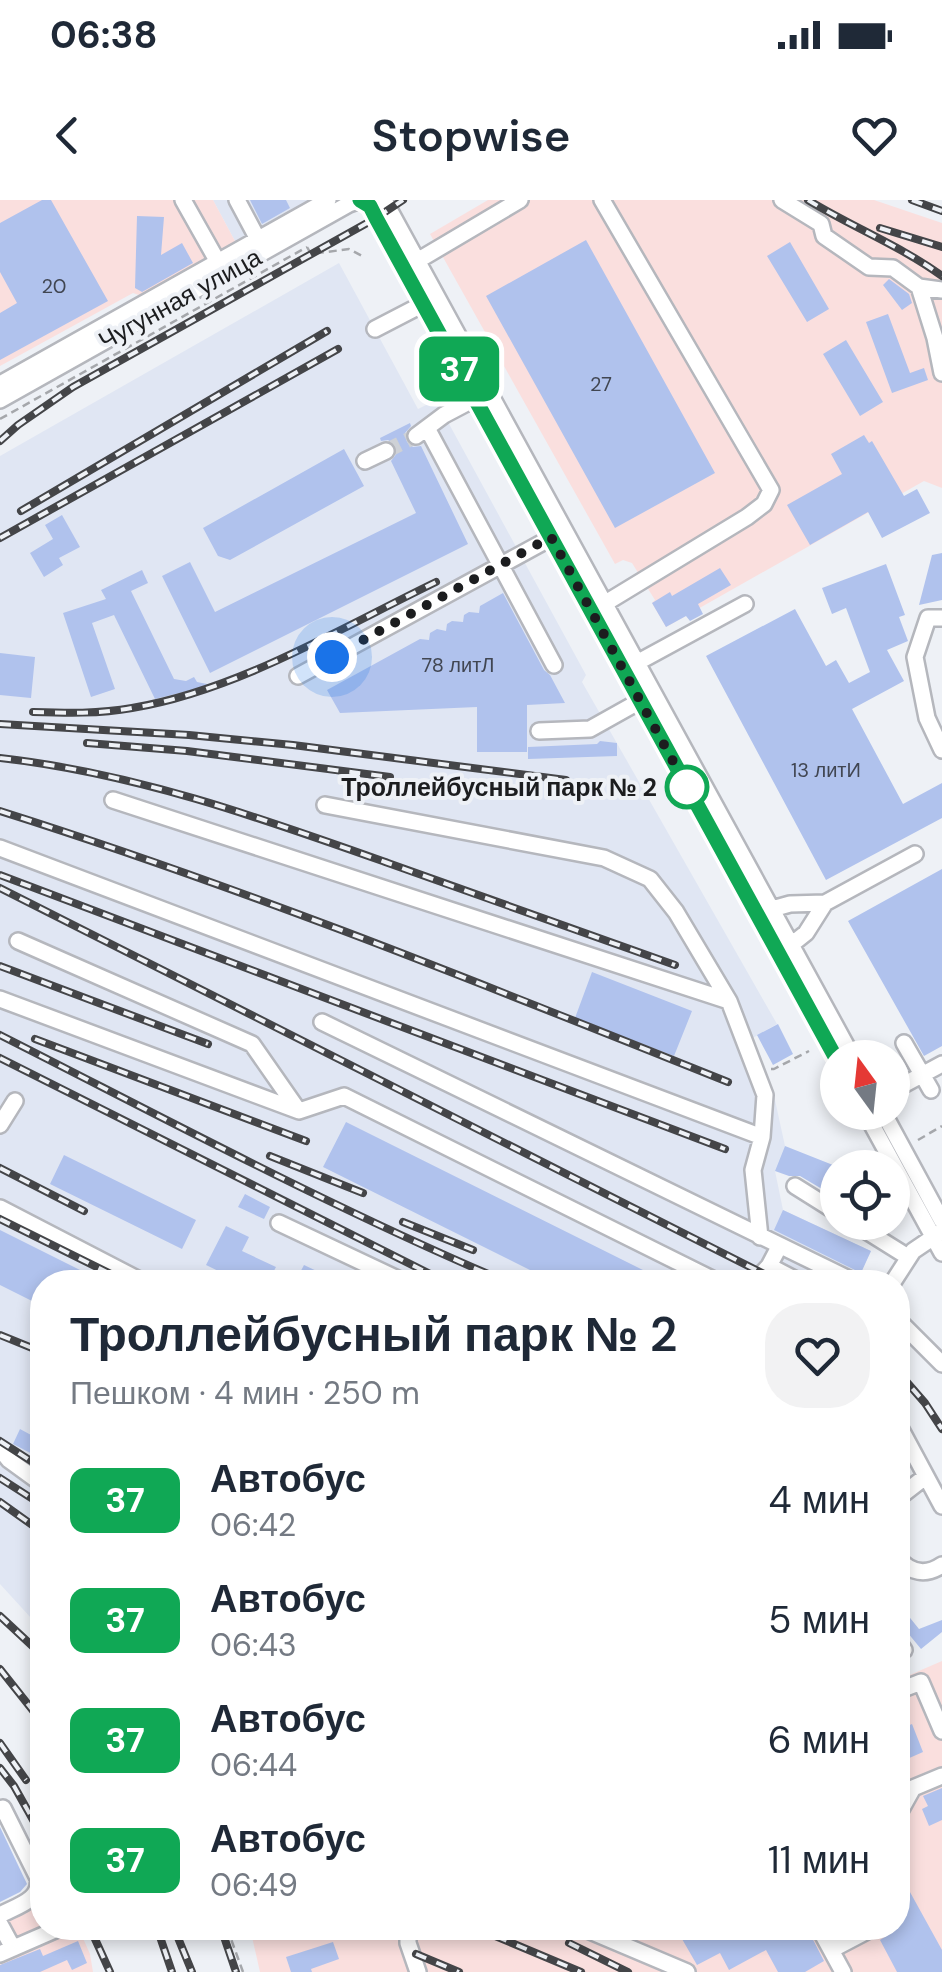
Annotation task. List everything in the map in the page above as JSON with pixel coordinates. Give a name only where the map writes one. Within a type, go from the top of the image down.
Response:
[{"type":"street","points":[[183,200],[221,268]]},
{"type":"street","points":[[237,200],[262,245]]},
{"type":"street","name":"Чугунная улица","points":[[262,245],[328,200]]},
{"type":"street","points":[[360,200],[370,206],[410,265],[785,950],[842,1040]]},
{"type":"street","name":"Чугунная улица","points":[[0,400],[262,245],[360,200]]},
{"type":"street","points":[[384,200],[410,265]]},
{"type":"street","points":[[410,265],[520,200]]},
{"type":"street","points":[[598,608],[747,517],[764,504],[770,490],[602,200]]},
{"type":"street","points":[[782,200],[820,224],[824,236],[869,267],[894,268],[919,287],[942,290]]},
{"type":"street","name":"Чугунная улица","points":[[0,384],[221,268]]},
{"type":"street","points":[[919,287],[942,373]]},
{"type":"street","points":[[375,329],[430,301]]},
{"type":"street","points":[[482,395],[422,432],[554,666]]},
{"type":"street","points":[[365,461],[386,450]]},
{"type":"street","points":[[298,676],[558,534]]},
{"type":"street","points":[[630,666],[745,604]]},
{"type":"street","points":[[942,618],[928,618],[914,656],[927,718],[942,750]]},
{"type":"street","points":[[630,666],[640,701],[764,912]]},
{"type":"street","points":[[539,731],[590,728],[640,701]]},
{"type":"street","points":[[113,800],[728,1001]]},
{"type":"street","points":[[325,805],[604,858],[650,878],[676,912],[728,1001],[764,1095],[762,1136],[753,1170],[760,1237]]},
{"type":"street","points":[[0,848],[762,1136]]},
{"type":"street","points":[[764,912],[790,904],[825,903],[915,854]]},
{"type":"street","points":[[785,950],[806,933],[825,903]]},
{"type":"street","points":[[18,941],[252,1044],[300,1111]]},
{"type":"street","points":[[785,950],[828,1040]]},
{"type":"street","points":[[0,999],[300,1111],[344,1096],[694,1270]]},
{"type":"street","points":[[322,1022],[828,1270]]},
{"type":"street","points":[[910,1054],[931,1090]]},
{"type":"street","points":[[910,1082],[942,1064]]},
{"type":"street","points":[[0,1124],[16,1102]]},
{"type":"street","points":[[876,1130],[938,1234],[942,1253]]},
{"type":"street","points":[[893,1130],[942,1220]]},
{"type":"street","points":[[795,1186],[820,1202]]},
{"type":"street","points":[[0,1208],[120,1270]]},
{"type":"street","points":[[279,1222],[379,1270]]},
{"type":"street","points":[[901,1270],[908,1257],[938,1234]]},
{"type":"street","points":[[881,1240],[908,1257]]},
{"type":"street","points":[[765,1270],[779,1247]]},
{"type":"street","points":[[769,1266],[777,1270]]},
{"type":"street","points":[[910,1332],[942,1364]]},
{"type":"street","points":[[910,1447],[942,1506]]},
{"type":"street","points":[[0,1450],[30,1475]]},
{"type":"street","points":[[910,1489],[926,1477]]},
{"type":"street","points":[[910,1569],[917,1573],[942,1566]]},
{"type":"street","points":[[910,1686],[921,1682],[942,1732]]},
{"type":"street","points":[[910,1793],[913,1788],[942,1776]]},
{"type":"street","points":[[3,1808],[30,1862]]},
{"type":"street","points":[[0,1915],[30,1899]]},
{"type":"street","points":[[0,1924],[6,1951],[32,1940]]},
{"type":"street","points":[[408,1940],[418,1972]]},
{"type":"street","points":[[611,1940],[687,1972]]},
{"type":"street","points":[[822,1972],[860,1940]]},
{"type":"path","points":[[0,419],[307,247],[311,254],[350,250],[364,257]]},
{"type":"path","points":[[771,1069],[809,1051]]},
{"type":"path","points":[[918,1140],[942,1126]]},
{"type":"path","points":[[232,1940],[242,1972]]},
{"type":"shaded area","points":[[0,200],[213,200],[236,243],[142,296],[133,293],[0,366]]},
{"type":"shaded area","points":[[213,200],[313,200],[236,243]]},
{"type":"shaded area","points":[[488,200],[874,200],[942,223],[942,488],[924,481],[666,627],[632,563],[623,560],[615,564],[430,234]]},
{"type":"shaded area","points":[[339,263],[418,409],[436,400],[586,675],[582,682],[777,1024],[749,1040],[773,1091],[785,1146],[775,1171],[783,1210],[820,1227],[820,1240],[847,1240],[871,1251],[862,1270],[30,1270],[30,1617],[0,1584],[0,456]]},
{"type":"shaded area","points":[[942,1661],[942,1972],[260,1972],[253,1940],[910,1940],[910,1675]]},
{"type":"shaded area","points":[[30,1903],[30,1940],[84,1940],[93,1972],[0,1972],[0,1919]]},
{"type":"building","points":[[42,200],[51,200],[108,301],[0,360],[0,313],[17,303],[0,272],[0,223]]},
{"type":"building","points":[[250,200],[286,200],[290,208],[262,224]]},
{"type":"building","points":[[137,216],[164,217],[161,255],[182,243],[193,263],[142,292],[135,288]]},
{"type":"building","points":[[586,240],[715,473],[615,528],[486,296]]},
{"type":"building","points":[[790,242],[829,309],[807,322],[767,256]]},
{"type":"building","points":[[889,279],[909,294],[912,303],[902,310],[883,285]]},
{"type":"building","points":[[888,314],[910,373],[924,368],[928,380],[892,393],[866,322]]},
{"type":"building","points":[[846,340],[883,402],[860,416],[823,354]]},
{"type":"building","points":[[410,423],[405,433],[407,442],[413,447],[421,446],[468,544],[210,673],[162,576],[190,562],[215,612],[416,513],[391,461],[397,453],[396,445],[380,438]]},
{"type":"building","points":[[864,435],[869,443],[872,441],[904,496],[917,489],[930,513],[882,538],[868,512],[810,545],[787,505],[842,474],[831,454]]},
{"type":"building","points":[[344,449],[364,486],[230,560],[218,556],[203,528]]},
{"type":"building","points":[[62,515],[80,547],[59,558],[63,565],[44,577],[30,553],[53,539],[45,525]]},
{"type":"building","points":[[942,553],[942,600],[919,605],[932,555]]},
{"type":"building","points":[[886,564],[905,615],[899,617],[908,641],[887,650],[904,681],[852,709],[903,804],[942,783],[942,818],[826,880],[706,656],[795,609],[826,666],[836,660],[849,683],[870,672],[846,608],[832,614],[822,588]]},
{"type":"building","points":[[720,568],[731,585],[698,604],[703,614],[690,621],[686,616],[666,627],[652,603]]},
{"type":"building","points":[[142,570],[148,583],[131,591],[174,679],[186,681],[194,677],[197,682],[212,685],[155,699],[114,615],[92,623],[115,689],[91,697],[63,613],[106,599],[101,590]]},
{"type":"building","points":[[503,593],[565,703],[527,705],[527,752],[477,752],[477,707],[340,713],[327,690],[420,639],[429,640],[430,633],[437,629],[446,631],[452,621],[463,622],[464,615],[479,613],[480,606]]},
{"type":"building","points":[[0,653],[35,657],[31,698],[0,695]]},
{"type":"building","points":[[617,743],[617,756],[528,759],[528,747]]},
{"type":"building","points":[[942,869],[942,1046],[924,1056],[848,921]]},
{"type":"building","points":[[592,972],[692,1011],[674,1056],[575,1018]]},
{"type":"building","points":[[778,1024],[793,1054],[773,1065],[757,1035]]},
{"type":"building","points":[[346,1122],[643,1270],[530,1270],[323,1167]]},
{"type":"building","points":[[785,1146],[820,1160],[820,1188],[800,1176],[775,1171]]},
{"type":"building","points":[[64,1155],[196,1220],[182,1249],[50,1184]]},
{"type":"building","points":[[245,1194],[270,1207],[264,1219],[238,1207]]},
{"type":"building","points":[[783,1210],[820,1227],[820,1240],[847,1240],[871,1251],[862,1270],[855,1270],[774,1230]]},
{"type":"building","points":[[226,1226],[249,1237],[242,1251],[276,1267],[216,1270],[206,1265]]},
{"type":"building","points":[[0,1230],[80,1270],[30,1270],[30,1300],[0,1285]]},
{"type":"building","points":[[20,1429],[30,1434],[30,1453],[13,1444]]},
{"type":"building","points":[[910,1618],[919,1629],[942,1620],[942,1632],[921,1649],[910,1636]]},
{"type":"building","points":[[910,1725],[923,1752],[910,1758]]},
{"type":"building","points":[[942,1788],[942,1820],[929,1826],[922,1809],[928,1806],[923,1796]]},
{"type":"building","points":[[0,1827],[27,1884],[0,1902]]},
{"type":"building","points":[[910,1892],[942,1950],[942,1972],[897,1972],[880,1940],[910,1940]]},
{"type":"building","points":[[683,1940],[813,1940],[824,1961],[805,1972],[778,1972],[766,1950],[729,1970],[720,1953],[697,1965]]},
{"type":"building","points":[[78,1941],[87,1963],[72,1970],[67,1960],[40,1972],[0,1972],[0,1965],[40,1949],[43,1956]]},
{"type":"building","points":[[333,1942],[339,1959],[311,1969],[312,1972],[291,1972],[286,1957]]},
{"type":"tunnel","points":[[386,451],[416,436]]},
{"type":"railway","points":[[0,441],[73,387],[403,200]]},
{"type":"railway","points":[[808,200],[942,276]]},
{"type":"railway","points":[[912,200],[942,211]]},
{"type":"railway","points":[[880,228],[942,247]]},
{"type":"railway","points":[[21,511],[327,331]]},
{"type":"railway","points":[[0,538],[338,349]]},
{"type":"railway","points":[[33,712],[120,710],[210,688],[287,656],[436,582]]},
{"type":"railway","points":[[0,724],[293,745],[566,780]]},
{"type":"railway","points":[[87,743],[187,751],[390,777]]},
{"type":"railway","points":[[0,758],[100,774],[245,814],[675,965]]},
{"type":"railway","points":[[0,811],[276,906],[728,1082]]},
{"type":"railway","points":[[0,875],[725,1149]]},
{"type":"railway","points":[[0,888],[756,1270]]},
{"type":"railway","points":[[0,966],[208,1044]]},
{"type":"railway","points":[[0,1035],[315,1194],[479,1270]]},
{"type":"railway","points":[[35,1039],[306,1141]]},
{"type":"railway","points":[[0,1058],[422,1270]]},
{"type":"railway","points":[[270,1156],[363,1193]]},
{"type":"railway","points":[[0,1168],[84,1211]]},
{"type":"railway","points":[[0,1219],[103,1270]]},
{"type":"railway","points":[[403,1222],[473,1250]]},
{"type":"railway","points":[[0,1335],[30,1347]]},
{"type":"railway","points":[[910,1386],[942,1429]]},
{"type":"railway","points":[[0,1441],[30,1460]]},
{"type":"railway","points":[[0,1478],[30,1497]]},
{"type":"railway","points":[[0,1502],[30,1523]]},
{"type":"railway","points":[[0,1616],[30,1644]]},
{"type":"railway","points":[[0,1669],[30,1707]]},
{"type":"railway","points":[[0,1743],[26,1780]]},
{"type":"railway","points":[[0,1768],[30,1815]]},
{"type":"railway","points":[[95,1940],[110,1972]]},
{"type":"railway","points":[[161,1940],[172,1972]]},
{"type":"railway","points":[[179,1940],[192,1972]]},
{"type":"railway","points":[[225,1940],[236,1972]]},
{"type":"railway","points":[[505,1940],[581,1972]]},
{"type":"railway","points":[[569,1943],[628,1972]]},
{"type":"railway","points":[[416,1954],[459,1972]]},
{"type":"bus line","name":"37","points":[[360,200],[370,206],[826,1040]]},
{"type":"place","name":"Троллейбусный парк № 2","points":[[687,787]]},
{"type":"route","points":[[332,657],[551,537],[687,787]]}]
